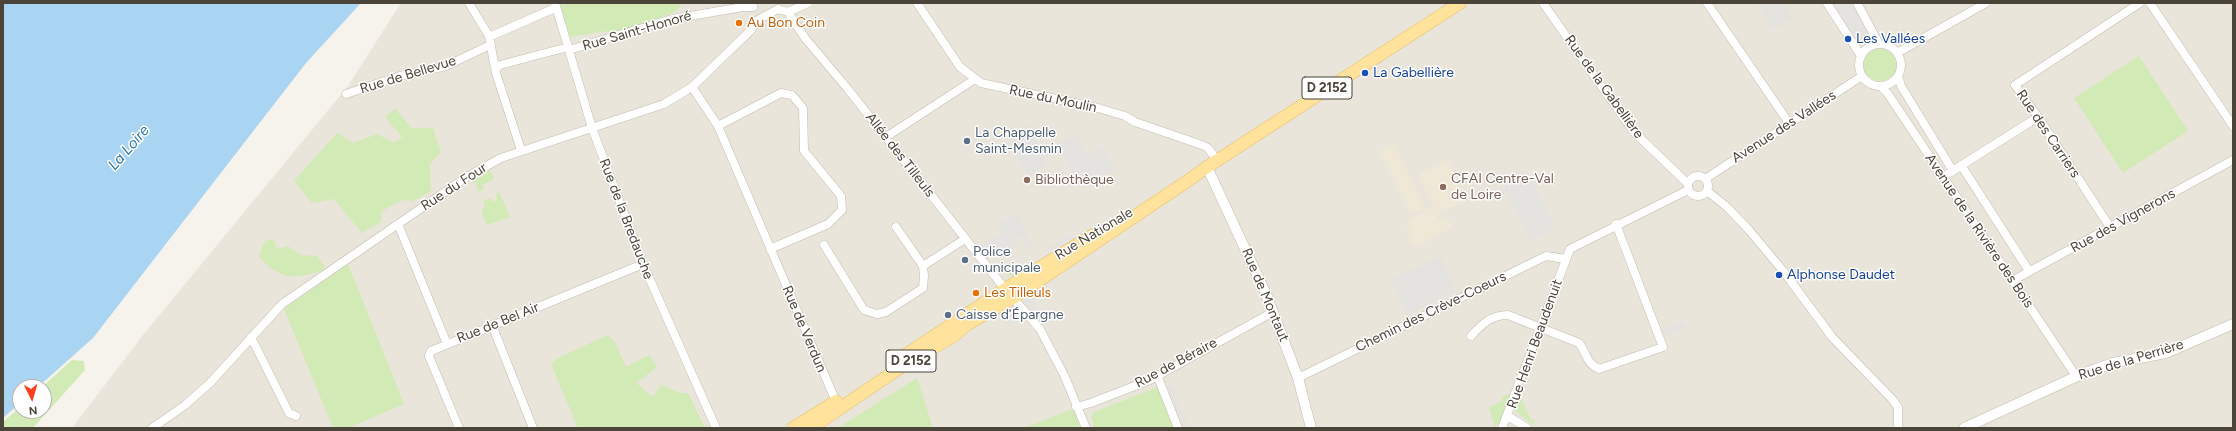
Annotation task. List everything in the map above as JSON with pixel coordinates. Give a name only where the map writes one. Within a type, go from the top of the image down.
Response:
[{"type":"main road","name":"Rue Nationale","points":[[793,428],[838,405],[954,336],[966,325],[1009,293],[1460,3]]},
{"type":"main road","name":"Rue Nationale","points":[[811,428],[838,405]]},
{"type":"street","points":[[788,12],[790,3]]},
{"type":"street","name":"Rue du Four","points":[[152,428],[202,392],[282,304],[483,167],[521,150],[664,104],[692,87],[752,30],[758,20],[778,9],[788,12],[808,3]]},
{"type":"street","name":"Rue du Moulin","points":[[917,3],[960,67],[981,83],[1098,108],[1125,116],[1134,122],[1208,148],[1212,163]]},
{"type":"street","name":"Rue de la Gabellière","points":[[1544,3],[1633,131],[1688,186]]},
{"type":"street","points":[[1707,3],[1789,122]]},
{"type":"street","points":[[1827,3],[1861,56]]},
{"type":"street","points":[[1857,3],[1879,44]]},
{"type":"street","points":[[1862,76],[1859,69],[1861,56],[1869,47],[1879,44],[1892,48],[1897,53],[1986,3]]},
{"type":"street","name":"Rue des Carriers","points":[[2110,227],[2038,117],[2015,85],[2140,3]]},
{"type":"street","points":[[2150,3],[2233,126]]},
{"type":"street","points":[[751,5],[758,20]]},
{"type":"street","name":"Rue Saint-Honoré","points":[[496,68],[500,65],[672,19],[751,5]]},
{"type":"street","points":[[471,6],[489,40],[521,150]]},
{"type":"street","name":"Rue de la Bredauche","points":[[555,6],[592,128],[643,264],[716,428]]},
{"type":"street","name":"Rue de Bellevue","points":[[346,94],[400,76],[446,66],[489,40],[555,6]]},
{"type":"street","name":"Allée des Tilleuls","points":[[788,12],[805,38],[886,137],[1009,293]]},
{"type":"street","name":"Avenue de la Rivière des Bois","points":[[1897,53],[1901,64],[1898,76],[1902,86],[1953,170]]},
{"type":"street","name":"Avenue des Vallées","points":[[1705,179],[1789,122],[1862,76]]},
{"type":"street","name":"Avenue de la Rivière des Bois","points":[[1862,76],[1869,83],[1881,86],[1888,94],[2076,376]]},
{"type":"street","points":[[1881,86],[1888,85],[1898,76]]},
{"type":"street","points":[[886,137],[975,79]]},
{"type":"street","name":"Rue de Verdun","points":[[692,87],[718,126],[838,405]]},
{"type":"street","points":[[718,126],[781,93],[792,95],[803,108],[804,151],[841,196],[842,210],[828,224],[770,249]]},
{"type":"street","points":[[1943,176],[2038,117]]},
{"type":"street","name":"Rue des Vignerons","points":[[2012,281],[2233,160]]},
{"type":"street","name":"Rue de Montaut","points":[[1212,163],[1266,294],[1298,378],[1310,428]]},
{"type":"street","name":"Avenue de la Rivière des Bois","points":[[1961,165],[2029,271]]},
{"type":"street","points":[[1694,176],[1705,179],[1708,186],[1707,191],[1697,196],[1688,186],[1694,176]]},
{"type":"street","name":"Rue Henri Beaudenuit","points":[[1502,428],[1508,416],[1570,249],[1688,186]]},
{"type":"street","points":[[1707,191],[1727,207],[1749,230],[1784,272],[1832,337],[1892,399],[1898,407],[1898,428]]},
{"type":"street","points":[[398,224],[447,344]]},
{"type":"street","points":[[1471,336],[1485,322],[1498,315],[1508,315],[1578,343],[1588,361],[1593,367],[1599,369],[1663,347],[1616,224]]},
{"type":"street","points":[[824,245],[864,310],[877,314],[886,312],[923,288],[923,266],[896,227]]},
{"type":"street","points":[[923,266],[965,239]]},
{"type":"street","name":"Chemin des Crève-Coeurs","points":[[1298,378],[1546,256],[1566,259]]},
{"type":"street","name":"Rue de Bel Air","points":[[459,428],[429,356],[431,351],[643,264]]},
{"type":"street","points":[[1009,293],[1040,329],[1065,377],[1076,407],[1086,428]]},
{"type":"street","name":"Rue de Béraire","points":[[1076,407],[1091,403],[1157,375],[1273,312]]},
{"type":"street","name":"Rue de la Perrière","points":[[1964,428],[2076,376],[2113,363],[2166,353],[2233,324]]},
{"type":"street","points":[[492,325],[534,428]]},
{"type":"street","points":[[252,337],[288,413],[296,416]]},
{"type":"street","points":[[1157,375],[1178,428]]},
{"type":"street","points":[[1508,416],[1527,428]]},
{"type":"shaded area","points":[[401,3],[2233,3],[2233,428],[72,428],[143,335],[348,86]]},
{"type":"shaded area","points":[[1757,3],[1784,3],[1793,18],[1773,30]]},
{"type":"shaded area","points":[[1831,3],[1853,3],[1868,31],[1855,40]]},
{"type":"shaded area","points":[[1028,124],[1043,152],[1075,135],[1088,156],[1103,147],[1115,169],[1079,187],[1061,151],[1044,159],[1047,165],[1027,176],[1006,137]]},
{"type":"shaded area","name":"CFAI Centre-Val de Loire","points":[[1394,144],[1426,210],[1434,207],[1418,175],[1447,160],[1468,199],[1436,215],[1439,221],[1447,217],[1452,227],[1415,247],[1406,230],[1411,228],[1407,221],[1424,212],[1423,209],[1420,213],[1416,210],[1411,212],[1380,151]]},
{"type":"shaded area","points":[[1527,172],[1556,227],[1531,240],[1503,185]]},
{"type":"shaded area","points":[[1017,213],[1027,232],[986,258],[979,246],[1002,232],[997,225]]},
{"type":"shaded area","points":[[1071,234],[1074,239],[1054,259],[1046,249]]},
{"type":"shaded area","points":[[1027,235],[1036,251],[1031,253],[1022,237]]},
{"type":"shaded area","points":[[1014,241],[1017,246],[1002,255],[999,250]]},
{"type":"shaded area","points":[[1440,256],[1457,292],[1407,314],[1392,279]]},
{"type":"shaded area","points":[[1030,294],[1042,316],[1036,320],[1023,301]]},
{"type":"shaded area","points":[[1013,305],[1022,316],[1009,327],[1001,313]]},
{"type":"shaded area","points":[[1684,321],[1687,328],[1664,337],[1661,330]]},
{"type":"shaded area","points":[[1172,384],[1189,428],[1183,428],[1167,386]]},
{"type":"green space","points":[[572,3],[680,3],[681,5],[675,12],[610,36],[607,31],[570,37],[560,5]]},
{"type":"green space","points":[[1877,49],[1883,49],[1893,56],[1896,65],[1895,71],[1889,78],[1883,81],[1877,81],[1867,74],[1864,68],[1864,62],[1871,52]]},
{"type":"green space","points":[[2139,56],[2188,131],[2123,173],[2074,98]]},
{"type":"green space","points":[[395,109],[412,128],[433,128],[441,152],[430,164],[431,191],[413,201],[402,200],[382,211],[381,222],[362,233],[334,199],[312,203],[294,181],[337,133],[353,143],[377,134],[394,143],[402,137],[385,117]]},
{"type":"green space","points":[[490,170],[494,179],[482,185],[484,189],[478,192],[476,182],[473,184],[472,181]]},
{"type":"green space","points":[[499,192],[510,217],[487,225],[481,210],[485,207],[483,201],[491,198],[492,202],[497,200],[496,194]]},
{"type":"green space","points":[[269,239],[275,241],[276,249],[288,246],[300,255],[317,256],[325,266],[322,271],[302,276],[288,276],[281,274],[267,265],[259,257],[264,242]]},
{"type":"green space","points":[[1010,263],[1015,274],[1012,276],[1002,273],[998,268]]},
{"type":"green space","points":[[348,264],[404,404],[348,428],[333,428],[284,309]]},
{"type":"green space","points":[[607,335],[614,340],[626,367],[649,355],[657,367],[636,383],[653,397],[661,385],[681,393],[688,393],[705,428],[578,428],[551,364],[556,359]]},
{"type":"green space","points":[[72,360],[84,361],[85,370],[52,407],[51,379]]},
{"type":"green space","points":[[917,378],[933,428],[838,428]]},
{"type":"green space","points":[[1158,387],[1175,428],[1095,428],[1091,417],[1094,412]]},
{"type":"green space","points":[[1511,393],[1501,420],[1495,427],[1489,407],[1503,401],[1501,397]]},
{"type":"green space","points":[[1520,396],[1531,420],[1533,419],[1535,423],[1532,424],[1515,411]]},
{"type":"green space","points":[[1073,409],[1080,428],[1024,428]]},
{"type":"green space","points":[[12,414],[12,419],[41,419],[33,428],[3,428],[3,422]]},
{"type":"water","name":"La Loire","points":[[3,3],[361,3],[306,63],[93,338],[47,379],[12,379],[12,410],[3,418]]},
{"type":"place","name":"Au Bon Coin","points":[[739,23]]},
{"type":"place","name":"Les Vallées","points":[[1848,39]]},
{"type":"place","name":"La Gabellière","points":[[1365,73]]},
{"type":"place","name":"La Chappelle Saint-Mesmin","points":[[967,141]]},
{"type":"place","name":"Bibliothèque","points":[[1027,180]]},
{"type":"place","name":"CFAI Centre-Val de Loire","points":[[1443,187]]},
{"type":"place","name":"Police municipale","points":[[965,260]]},
{"type":"place","name":"Alphonse Daudet","points":[[1779,275]]},
{"type":"place","name":"Les Tilleuls","points":[[976,293]]},
{"type":"place","name":"Caisse d'Épargne","points":[[948,315]]}]
